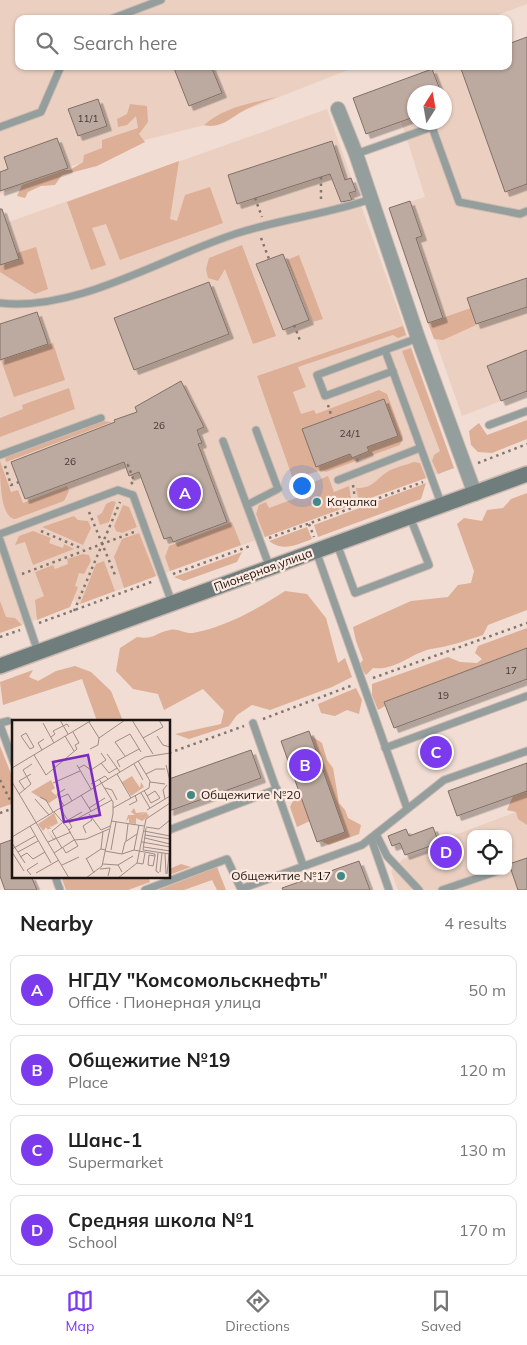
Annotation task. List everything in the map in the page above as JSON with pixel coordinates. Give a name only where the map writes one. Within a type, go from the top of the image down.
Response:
[{"type":"main road","name":"Пионерная улица","points":[[0,666],[270,568],[316,546],[337,544],[527,474]]},
{"type":"street","points":[[338,109],[356,154],[418,338],[475,494]]},
{"type":"lane","points":[[122,15],[161,0]]},
{"type":"lane","points":[[0,128],[41,112],[59,70]]},
{"type":"lane","points":[[356,154],[432,126],[459,202],[520,214],[527,211]]},
{"type":"lane","points":[[0,302],[12,304],[73,298],[261,226],[344,209],[371,199]]},
{"type":"lane","points":[[393,371],[325,396],[317,375],[418,338]]},
{"type":"lane","points":[[385,350],[442,506]]},
{"type":"lane","points":[[489,426],[527,411]]},
{"type":"lane","points":[[0,455],[101,418]]},
{"type":"lane","points":[[247,505],[278,488],[256,430]]},
{"type":"lane","points":[[223,441],[270,568]]},
{"type":"lane","points":[[338,480],[420,448]]},
{"type":"lane","points":[[0,534],[118,490],[133,495],[172,603]]},
{"type":"lane","points":[[337,544],[355,593],[365,590],[429,565],[410,517]]},
{"type":"lane","points":[[0,540],[38,652]]},
{"type":"lane","points":[[316,546],[360,682],[407,808]]},
{"type":"lane","points":[[385,748],[527,696]]},
{"type":"lane","points":[[8,720],[0,724],[12,757]]},
{"type":"lane","points":[[253,723],[303,865]]},
{"type":"lane","points":[[145,890],[227,859],[242,889],[303,865],[362,845],[444,780],[527,751]]},
{"type":"lane","points":[[170,830],[277,789]]},
{"type":"lane","points":[[373,836],[389,890]]},
{"type":"lane","points":[[373,836],[387,856],[419,890]]},
{"type":"lane","points":[[442,890],[486,875]]},
{"type":"lane","points":[[56,878],[60,890]]},
{"type":"path","points":[[321,177],[321,213]]},
{"type":"path","points":[[255,198],[269,259]]},
{"type":"path","points":[[294,325],[301,343]]},
{"type":"path","points":[[0,455],[11,485],[19,482]]},
{"type":"path","points":[[74,611],[124,492],[134,481],[128,465],[131,464]]},
{"type":"path","points":[[86,502],[114,576]]},
{"type":"path","points":[[309,523],[316,546]]},
{"type":"path","points":[[26,524],[83,550]]},
{"type":"path","points":[[13,578],[145,528]]},
{"type":"path","points":[[170,752],[253,723],[360,682],[527,624]]},
{"type":"path","points":[[0,780],[12,804]]},
{"type":"path","points":[[0,813],[12,809]]},
{"type":"shaded area","points":[[0,0],[527,0],[527,4],[498,15],[15,15],[15,70],[348,70],[213,123],[129,144],[0,194]]},
{"type":"shaded area","points":[[527,37],[527,391],[462,416],[389,208],[425,197],[406,136],[401,122],[366,134],[353,98],[432,70],[512,70],[512,60]]},
{"type":"shaded area","points":[[277,97],[251,107],[215,126],[204,125],[229,110]]},
{"type":"shaded area","points":[[130,104],[147,106],[148,122],[139,134],[145,142],[97,166],[62,175],[55,185],[41,186],[28,192],[25,198],[17,196],[22,185],[64,170],[70,170],[83,162],[84,155],[102,148],[102,140],[138,128],[136,116],[127,125],[118,127],[117,119],[127,114]]},
{"type":"shaded area","points":[[327,109],[454,468],[80,604],[73,600],[70,607],[0,633],[0,225]]},
{"type":"shaded area","points":[[179,161],[170,219],[177,221],[185,195],[210,187],[223,223],[120,260],[106,224],[92,228],[106,265],[91,270],[67,202]]},
{"type":"shaded area","points":[[242,245],[276,336],[253,344],[225,269],[218,281],[208,278],[206,269],[209,258]]},
{"type":"shaded area","points":[[36,247],[48,289],[35,294],[0,272],[0,265],[19,259],[17,253]]},
{"type":"shaded area","points":[[299,255],[323,319],[313,322],[287,260]]},
{"type":"shaded area","points":[[471,308],[476,325],[443,340],[434,339],[428,323]]},
{"type":"shaded area","points":[[403,326],[406,335],[398,338],[393,335],[298,367],[306,387],[293,392],[301,414],[314,410],[316,414],[379,390],[387,394],[403,437],[400,445],[326,472],[322,470],[293,479],[257,376]],"holes":[[[384,399],[397,436],[367,447],[368,452],[352,458],[350,454],[302,429]]]},
{"type":"shaded area","points":[[53,343],[65,380],[14,397],[1,360]]},
{"type":"shaded area","points":[[411,348],[454,468],[438,474],[432,461],[434,455],[440,451],[402,351]]},
{"type":"shaded area","points":[[69,388],[75,409],[0,437],[0,418],[23,409],[22,405]]},
{"type":"shaded area","points":[[527,420],[527,439],[492,453],[478,452],[471,445],[469,431],[479,423],[487,435]]},
{"type":"shaded area","points":[[102,421],[112,422],[6,462],[5,457]]},
{"type":"shaded area","points":[[0,461],[11,492],[18,490],[23,503],[67,486],[69,491],[64,501],[15,519],[10,517],[6,512],[2,496]]},
{"type":"shaded area","points":[[414,462],[420,463],[426,478],[359,502],[356,488],[367,487],[390,470]]},
{"type":"shaded area","points":[[328,476],[334,492],[349,486],[352,505],[265,537],[256,514],[259,505],[266,502],[269,508],[299,497],[297,489]]},
{"type":"shaded area","points":[[426,483],[421,499],[318,537],[314,525]]},
{"type":"shaded area","points":[[527,493],[527,610],[488,625],[483,635],[424,651],[389,667],[373,668],[366,675],[359,665],[363,660],[353,627],[411,601],[448,597],[458,585],[471,583],[474,571],[457,524],[464,518],[482,521],[487,510],[503,508],[511,499]]},
{"type":"shaded area","points":[[112,501],[116,502],[109,522],[100,525],[97,516],[102,513],[106,504]]},
{"type":"shaded area","points":[[123,505],[129,507],[137,527],[122,533],[116,531],[114,526]]},
{"type":"shaded area","points":[[74,516],[78,520],[88,521],[91,528],[83,545],[42,527]]},
{"type":"shaded area","points":[[232,522],[241,545],[170,571],[165,557],[169,546]]},
{"type":"shaded area","points":[[307,527],[312,539],[285,547],[269,541]]},
{"type":"shaded area","points":[[33,531],[51,538],[49,543],[63,548],[64,544],[74,549],[33,565],[25,542],[15,545],[19,536]]},
{"type":"shaded area","points":[[139,533],[156,576],[124,588],[114,557],[122,539]]},
{"type":"shaded area","points":[[242,552],[237,562],[184,581],[174,577]]},
{"type":"shaded area","points":[[83,554],[89,555],[91,561],[84,574],[79,573],[75,586],[78,587],[70,607],[37,620],[35,600],[44,596],[35,572],[53,565],[55,569],[68,564],[67,559]]},
{"type":"shaded area","points":[[104,561],[115,591],[80,604],[96,564]]},
{"type":"shaded area","points":[[285,591],[307,594],[326,618],[338,663],[345,658],[352,677],[332,687],[270,710],[252,705],[237,715],[229,726],[189,739],[175,734],[221,724],[224,711],[203,689],[164,710],[158,694],[133,689],[116,671],[120,648],[137,637],[151,637],[173,630],[193,633],[205,630],[241,616]]},
{"type":"shaded area","points":[[0,601],[6,617],[15,618],[22,625],[0,633]]},
{"type":"shaded area","points":[[527,628],[527,648],[384,702],[385,706],[378,710],[372,695],[372,684],[448,657],[460,662],[477,663],[482,659],[475,653],[478,646]]},
{"type":"shaded area","points":[[75,666],[91,672],[111,691],[123,720],[97,720],[82,679],[3,705],[0,682],[33,670],[29,677],[38,681],[56,671]]},
{"type":"shaded area","points":[[356,688],[362,700],[359,714],[347,710],[335,716],[321,713],[318,704]]},
{"type":"shaded area","points":[[310,735],[322,743],[327,760],[333,768],[339,803],[345,810],[348,818],[361,825],[359,834],[329,845],[321,841],[345,832]]},
{"type":"shaded area","points":[[0,746],[12,776],[12,804],[0,808]]},
{"type":"shaded area","points":[[298,790],[310,821],[297,827],[290,807]]},
{"type":"shaded area","points":[[527,791],[527,825],[518,819],[516,812],[507,810],[513,796]]},
{"type":"shaded area","points":[[527,808],[527,890],[398,890],[391,871],[403,859],[440,846],[444,839],[467,830],[467,875],[512,875],[512,830],[468,830]]},
{"type":"shaded area","points":[[181,864],[191,867],[170,875],[170,869]]},
{"type":"shaded area","points":[[217,867],[226,890],[217,890],[212,880],[184,890],[158,890]]},
{"type":"shaded area","points":[[149,878],[150,882],[128,890],[66,890],[62,879]]},
{"type":"building","points":[[527,37],[527,184],[505,192],[461,70],[512,70],[512,43]]},
{"type":"building","points":[[175,70],[213,70],[222,93],[189,106]]},
{"type":"building","points":[[432,70],[438,85],[407,85],[407,119],[366,134],[353,98]]},
{"type":"building","points":[[98,99],[107,126],[78,136],[68,109]]},
{"type":"building","points":[[57,138],[68,168],[0,191],[0,172],[8,169],[4,157]]},
{"type":"building","points":[[332,141],[345,180],[351,178],[356,191],[349,193],[352,200],[341,202],[330,174],[237,204],[228,175]]},
{"type":"building","points":[[410,201],[422,236],[416,238],[443,318],[428,323],[389,208]]},
{"type":"building","points":[[0,209],[2,209],[19,259],[0,265]]},
{"type":"building","points":[[283,254],[309,320],[283,330],[256,264]]},
{"type":"building","points":[[527,278],[527,307],[476,324],[467,298]]},
{"type":"building","points":[[209,282],[229,334],[134,370],[114,318]]},
{"type":"building","points":[[37,312],[48,344],[0,360],[0,324]]},
{"type":"building","points":[[527,350],[527,391],[501,401],[487,366]]},
{"type":"building","points":[[181,381],[204,427],[197,430],[202,443],[198,444],[227,522],[173,542],[171,537],[164,539],[139,472],[129,476],[124,462],[25,499],[11,462],[137,412],[135,407]]},
{"type":"building","points":[[384,399],[398,436],[367,447],[369,451],[352,458],[350,454],[316,467],[302,429]]},
{"type":"building","points":[[527,648],[527,679],[394,728],[384,702]]},
{"type":"building","points":[[309,731],[345,832],[317,842],[281,741]]},
{"type":"building","name":"Общежитие №20","points":[[251,750],[261,778],[170,811],[170,779]]},
{"type":"building","points":[[527,763],[527,791],[457,816],[448,791]]},
{"type":"building","points":[[433,827],[439,843],[405,855],[400,843],[392,846],[388,836],[406,829],[409,836]]},
{"type":"building","points":[[12,840],[12,878],[32,878],[37,890],[5,890],[0,876],[0,844]]},
{"type":"building","points":[[527,858],[527,890],[518,890],[512,873],[512,863]]},
{"type":"building","name":"Общежитие №17","points":[[359,861],[370,890],[283,890],[282,888]]},
{"type":"place","name":"НГДУ \"Комсомольскнефть\"","points":[[185,493]]},
{"type":"place","name":"Качалка","points":[[317,502]]},
{"type":"place","name":"Шанс-1","points":[[436,752]]},
{"type":"place","name":"Общежитие №19","points":[[305,765]]},
{"type":"place","name":"Общежитие №20","points":[[191,795]]},
{"type":"place","name":"Средняя школа №1","points":[[446,852]]},
{"type":"place","name":"Общежитие №17","points":[[341,876]]}]
